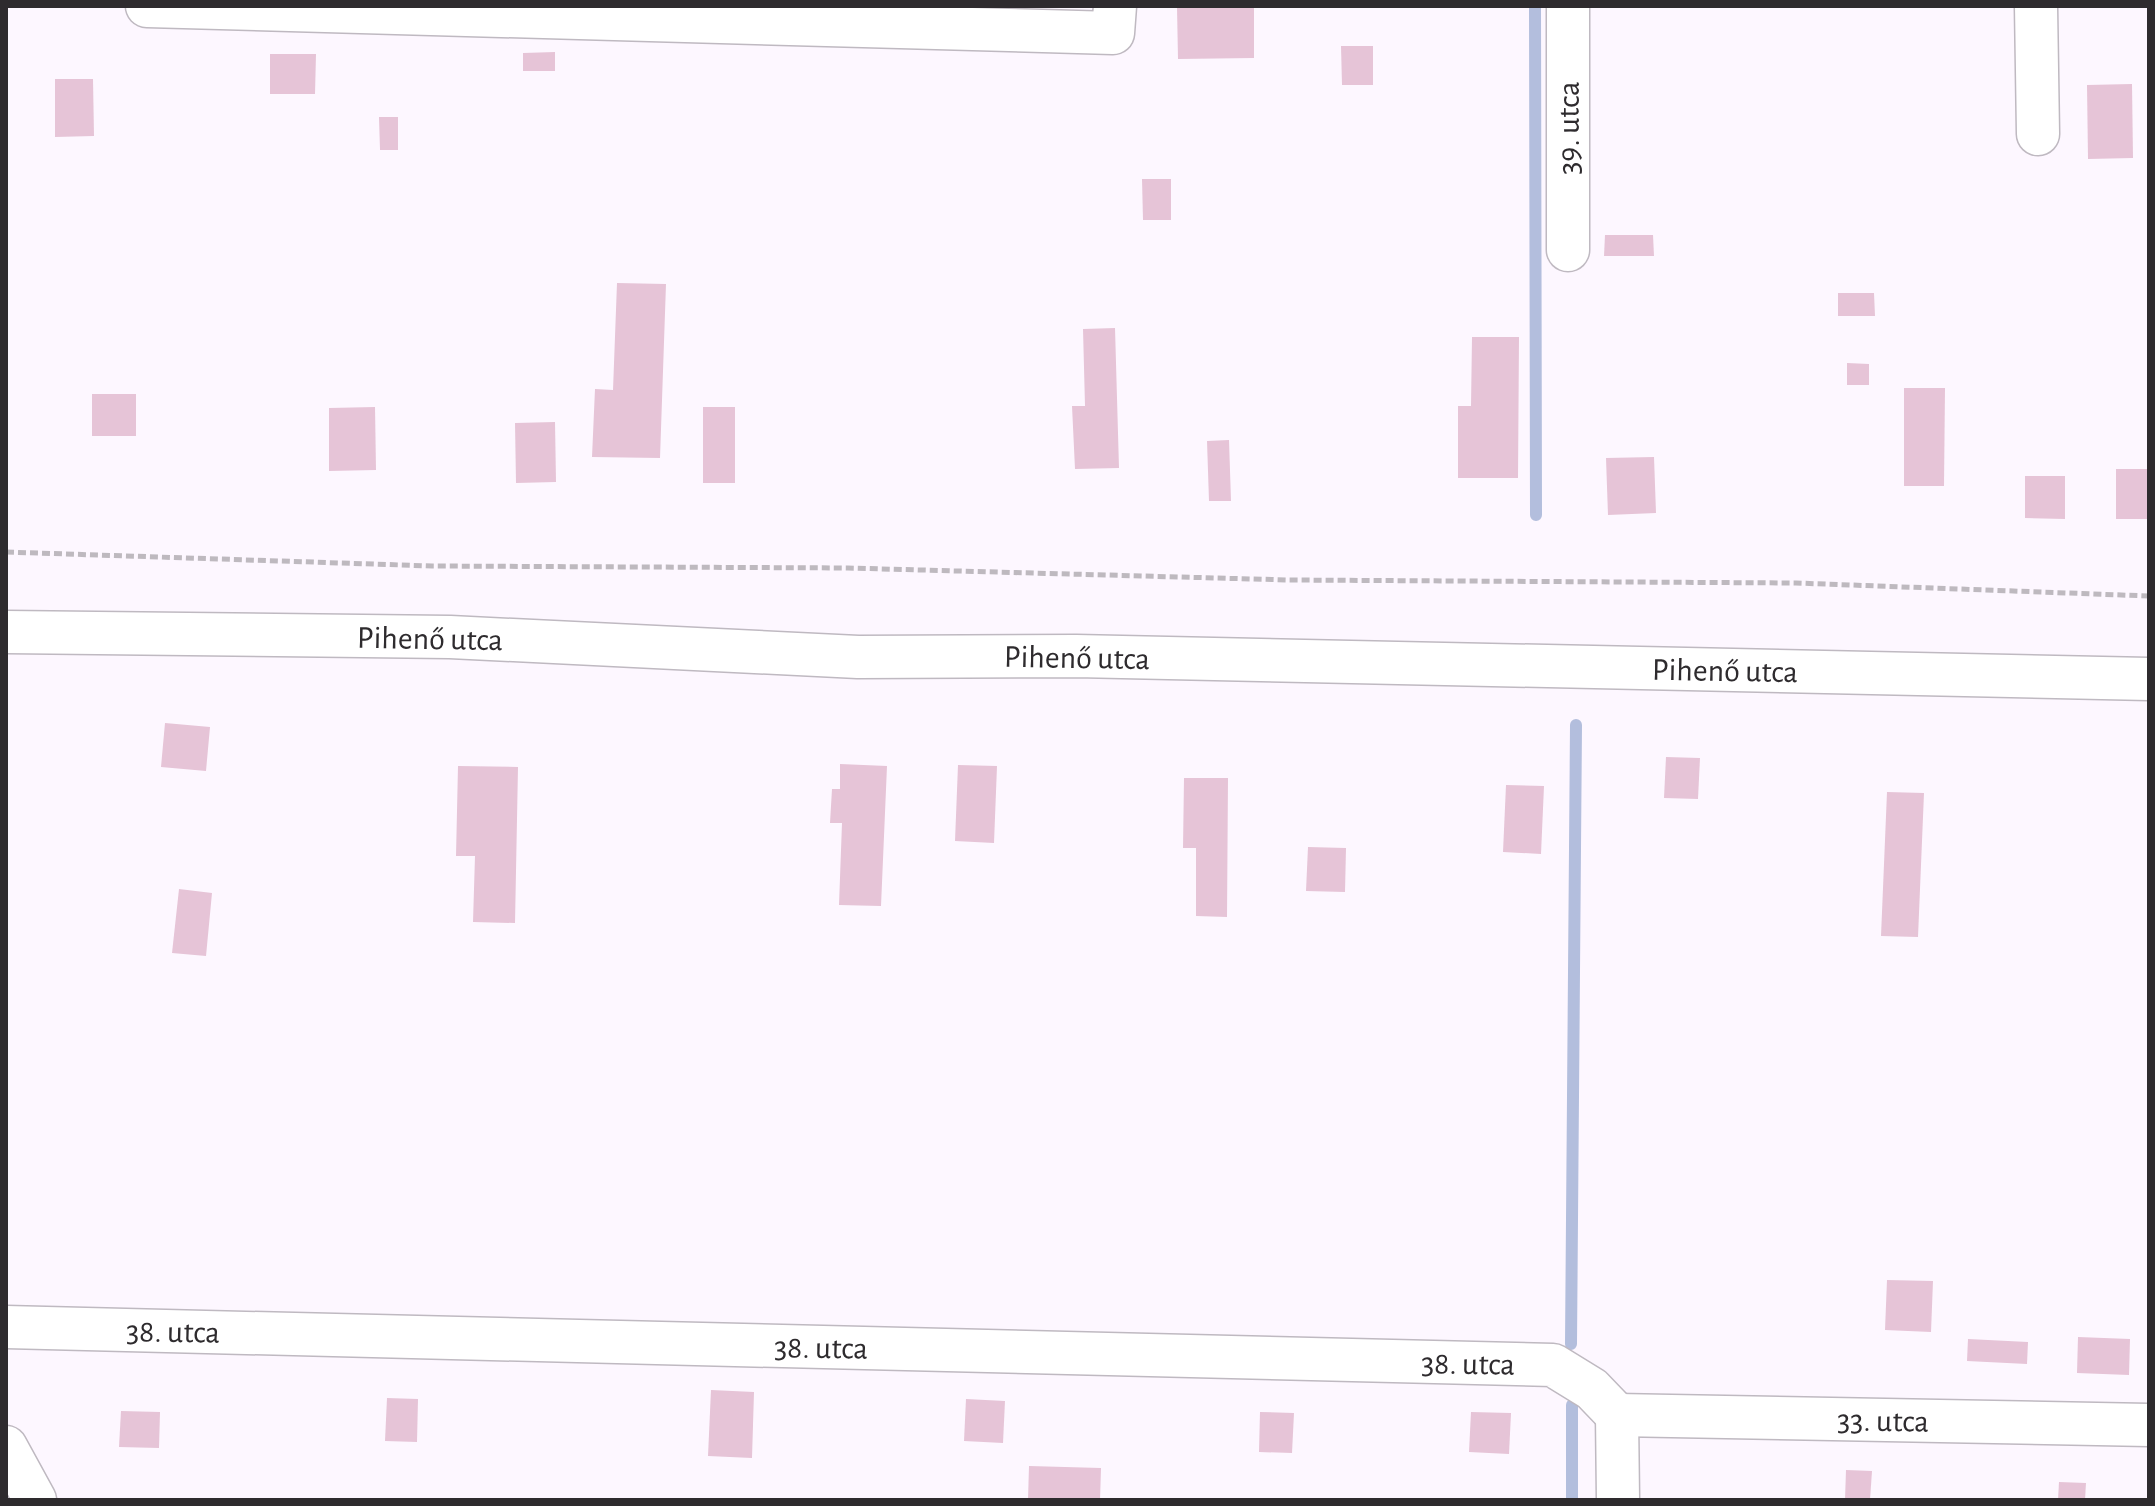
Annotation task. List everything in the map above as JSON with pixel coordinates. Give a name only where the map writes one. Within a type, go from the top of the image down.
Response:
[{"type":"street","points":[[147,6],[1113,33],[1115,6]]},
{"type":"street","name":"39. utca","points":[[1568,6],[1568,250]]},
{"type":"street","points":[[2036,6],[2038,134]]},
{"type":"street","name":"Pihenő utca","points":[[6,632],[450,637],[858,657],[1076,656],[2149,679]]},
{"type":"street","name":"38. utca","points":[[6,1327],[1553,1365],[1592,1389],[1617,1415]]},
{"type":"street","points":[[1617,1415],[1618,1500]]},
{"type":"street","name":"33. utca","points":[[1617,1415],[2149,1425]]},
{"type":"street","points":[[6,1447],[35,1500]]},
{"type":"path","points":[[6,552],[432,566],[848,568],[1289,580],[1796,583],[2149,596]]},
{"type":"building","points":[[1254,6],[1254,58],[1178,59],[1177,7]]},
{"type":"building","points":[[1341,46],[1373,46],[1373,85],[1342,85]]},
{"type":"building","points":[[555,52],[555,71],[523,71],[523,53]]},
{"type":"building","points":[[270,54],[316,54],[315,94],[270,94]]},
{"type":"building","points":[[55,79],[93,79],[94,136],[55,137]]},
{"type":"building","points":[[2132,84],[2133,158],[2088,159],[2087,85]]},
{"type":"building","points":[[379,117],[398,117],[398,150],[380,150]]},
{"type":"building","points":[[1142,179],[1171,179],[1171,220],[1143,220]]},
{"type":"building","points":[[1605,235],[1653,235],[1654,256],[1604,256]]},
{"type":"building","points":[[617,283],[666,284],[660,458],[592,457],[595,389],[613,390]]},
{"type":"building","points":[[1838,293],[1874,293],[1875,316],[1838,316]]},
{"type":"building","points":[[1115,328],[1119,468],[1075,469],[1072,406],[1085,406],[1083,329]]},
{"type":"building","points":[[1472,337],[1519,337],[1518,478],[1458,478],[1458,406],[1471,406]]},
{"type":"building","points":[[1847,363],[1869,364],[1869,385],[1847,385]]},
{"type":"building","points":[[1904,388],[1945,388],[1944,486],[1904,486]]},
{"type":"building","points":[[92,394],[136,394],[136,436],[92,436]]},
{"type":"building","points":[[375,407],[376,470],[329,471],[329,408]]},
{"type":"building","points":[[703,407],[735,407],[735,483],[703,483]]},
{"type":"building","points":[[555,422],[556,482],[516,483],[515,423]]},
{"type":"building","points":[[1229,440],[1231,501],[1209,501],[1207,441]]},
{"type":"building","points":[[1654,457],[1656,513],[1608,515],[1606,458]]},
{"type":"building","points":[[2116,469],[2149,469],[2149,519],[2116,519]]},
{"type":"building","points":[[2025,476],[2065,476],[2065,519],[2025,518]]},
{"type":"building","points":[[165,723],[210,727],[206,771],[161,767]]},
{"type":"building","points":[[1666,757],[1700,758],[1698,799],[1664,798]]},
{"type":"building","points":[[840,764],[887,766],[881,906],[839,905],[842,823],[830,823],[832,789],[840,789]]},
{"type":"building","points":[[958,765],[997,766],[994,843],[955,841]]},
{"type":"building","points":[[458,766],[518,767],[515,923],[473,922],[475,856],[456,856]]},
{"type":"building","points":[[1184,778],[1228,778],[1227,917],[1196,916],[1196,848],[1183,848]]},
{"type":"building","points":[[1506,785],[1544,786],[1541,854],[1503,852]]},
{"type":"building","points":[[1887,792],[1924,793],[1918,937],[1881,936]]},
{"type":"building","points":[[1308,847],[1346,848],[1345,892],[1306,891]]},
{"type":"building","points":[[179,889],[212,893],[206,956],[172,953]]},
{"type":"building","points":[[1887,1280],[1933,1281],[1931,1332],[1885,1330]]},
{"type":"building","points":[[2078,1337],[2130,1339],[2129,1375],[2077,1373]]},
{"type":"building","points":[[1968,1339],[2028,1342],[2027,1364],[1967,1361]]},
{"type":"building","points":[[711,1390],[754,1392],[752,1458],[708,1456]]},
{"type":"building","points":[[387,1398],[418,1399],[417,1442],[385,1441]]},
{"type":"building","points":[[966,1399],[1005,1401],[1003,1443],[964,1441]]},
{"type":"building","points":[[121,1411],[160,1412],[159,1448],[119,1447]]},
{"type":"building","points":[[1260,1412],[1294,1413],[1292,1453],[1259,1452]]},
{"type":"building","points":[[1471,1412],[1511,1413],[1509,1454],[1469,1452]]},
{"type":"building","points":[[1029,1466],[1101,1468],[1100,1500],[1028,1500]]},
{"type":"building","points":[[1846,1470],[1872,1471],[1870,1500],[1845,1500]]},
{"type":"building","points":[[2059,1482],[2086,1483],[2085,1500],[2058,1500]]},
{"type":"waterway","points":[[1535,6],[1536,515]]},
{"type":"waterway","points":[[1571,1344],[1576,725]]},
{"type":"waterway","points":[[1572,1405],[1572,1500]]}]
